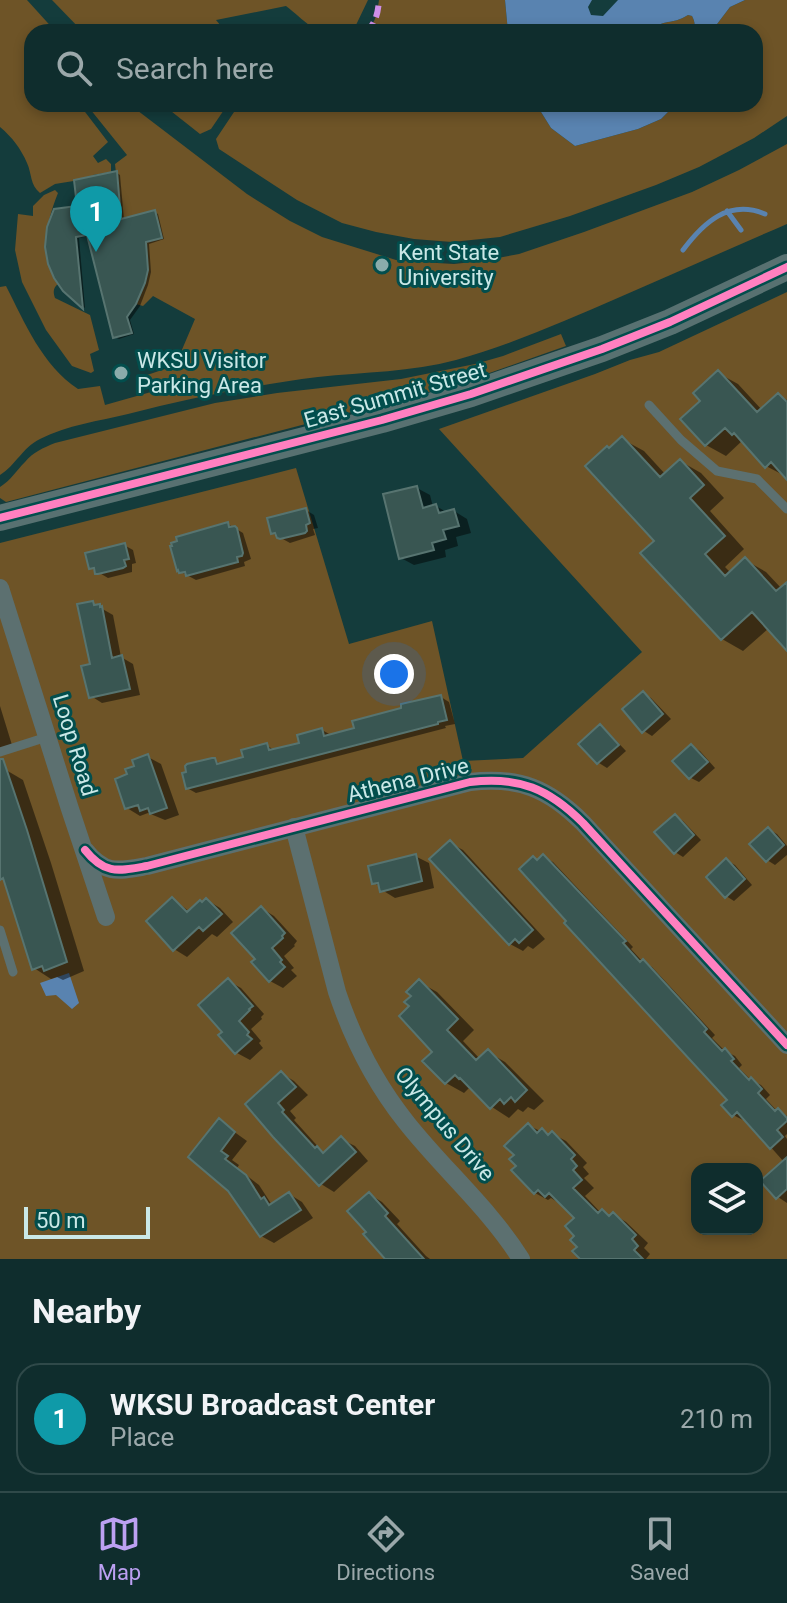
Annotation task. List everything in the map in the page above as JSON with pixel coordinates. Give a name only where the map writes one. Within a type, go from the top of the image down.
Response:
[{"type":"main road","name":"East Summit Street","points":[[0,518],[382,420],[471,394],[670,322],[787,267]]},
{"type":"street","name":"Loop Road","points":[[0,588],[106,917]]},
{"type":"street","name":"Athena Drive","points":[[85,850],[95,863],[103,867],[129,869],[470,782],[499,780],[537,788],[566,806],[583,823],[787,1045]]},
{"type":"street","name":"Olympus Drive","points":[[294,827],[337,992],[345,1017],[372,1072],[408,1125],[488,1213],[521,1259]]},
{"type":"lane","points":[[649,405],[681,440],[717,471],[757,479],[787,509]]},
{"type":"lane","points":[[0,752],[47,737]]},
{"type":"lane","points":[[0,930],[13,972]]},
{"type":"shaded area","points":[[0,0],[27,0],[49,24],[24,24],[24,112],[85,112],[108,142],[93,156],[98,163],[106,159],[111,164],[111,172],[55,184],[40,193],[34,186],[22,153],[0,127]]},
{"type":"shaded area","points":[[52,0],[368,0],[356,24],[308,24],[286,6],[216,20],[219,24],[75,24]]},
{"type":"shaded area","points":[[379,0],[505,0],[507,24],[372,24]]},
{"type":"shaded area","points":[[745,0],[787,0],[787,116],[754,138],[699,167],[570,216],[500,237],[452,242],[414,239],[342,223],[297,200],[219,149],[216,139],[234,112],[541,112],[551,128],[575,146],[638,129],[661,119],[668,112],[763,112],[763,24],[717,24],[730,7]]},
{"type":"shaded area","points":[[688,15],[692,16],[694,24],[663,24]]},
{"type":"shaded area","points":[[92,112],[139,112],[247,194],[322,237],[396,260],[454,264],[519,254],[584,232],[692,192],[787,144],[787,224],[560,323],[477,354],[422,367],[246,388],[83,424],[50,434],[34,443],[0,475],[0,287],[6,286],[28,329],[54,368],[78,389],[100,386],[105,405],[151,392],[147,375],[171,367],[195,319],[153,296],[143,306],[136,304],[148,270],[146,242],[162,238],[155,210],[121,219],[115,164],[127,155]]},
{"type":"shaded area","points":[[172,112],[223,112],[211,129],[200,134]]},
{"type":"shaded area","points":[[55,190],[58,193],[46,239],[48,262],[58,284],[54,294],[55,298],[90,315],[99,350],[90,354],[94,371],[91,373],[72,366],[46,330],[22,282],[15,250],[18,214],[33,216],[33,206],[44,195]]},
{"type":"shaded area","points":[[787,292],[787,1259],[0,1259],[0,543],[296,468],[349,644],[432,621],[463,761],[523,758],[642,652],[439,429],[659,352]]},
{"type":"shaded area","points":[[561,334],[566,346],[455,385],[6,502],[0,498],[0,487],[28,459],[55,443],[215,403],[401,379],[475,364]]},
{"type":"water","points":[[505,0],[592,0],[588,7],[591,15],[603,16],[618,0],[745,0],[730,7],[717,24],[694,24],[692,16],[688,15],[663,24],[507,24]]},
{"type":"water","points":[[541,112],[668,112],[661,119],[638,129],[575,146],[551,128]]},
{"type":"water","points":[[69,973],[79,1003],[72,1009],[56,995],[46,996],[40,983]]},
{"type":"building","points":[[117,171],[121,219],[155,210],[162,238],[146,242],[148,270],[145,283],[127,317],[132,333],[113,338],[87,235],[76,237],[83,309],[54,278],[45,247],[47,227],[54,209],[77,206],[74,180]]},
{"type":"building","points":[[718,370],[757,412],[778,393],[787,402],[787,480],[771,462],[765,468],[734,433],[732,435],[725,428],[705,446],[680,419],[700,401],[693,393]]},
{"type":"building","points":[[622,436],[660,477],[680,459],[704,485],[690,498],[725,536],[705,554],[725,576],[745,557],[776,591],[787,582],[787,651],[752,612],[721,640],[640,553],[654,541],[585,466]]},
{"type":"building","points":[[417,486],[423,508],[436,504],[439,513],[454,509],[459,526],[443,530],[446,539],[432,543],[434,550],[399,559],[383,494]]},
{"type":"building","points":[[306,508],[310,523],[306,525],[305,533],[280,539],[275,533],[271,534],[267,518]]},
{"type":"building","points":[[228,522],[229,527],[237,528],[243,553],[237,557],[238,562],[186,576],[185,572],[177,571],[170,546],[177,541],[176,537]]},
{"type":"building","points":[[125,543],[129,559],[124,560],[126,566],[98,574],[95,574],[94,568],[89,569],[85,553]]},
{"type":"building","points":[[93,601],[94,605],[102,606],[112,658],[122,655],[130,689],[89,698],[81,666],[90,664],[77,604]]},
{"type":"building","points":[[643,691],[663,714],[642,733],[622,709]]},
{"type":"building","points":[[441,695],[447,720],[438,724],[186,789],[182,773],[186,772],[187,764],[215,758],[217,764],[243,757],[241,750],[267,743],[269,750],[299,743],[297,735],[322,728],[324,736],[354,728],[352,721],[401,708],[401,704]]},
{"type":"building","points":[[600,724],[619,745],[597,764],[578,744]]},
{"type":"building","points":[[691,744],[708,762],[689,779],[672,761]]},
{"type":"building","points":[[148,754],[167,808],[150,814],[148,808],[140,811],[138,805],[125,809],[115,779],[127,774],[125,769],[134,766],[132,760]]},
{"type":"building","points":[[0,759],[3,759],[27,830],[67,962],[44,971],[42,966],[32,970],[3,878],[0,880]]},
{"type":"building","points":[[675,814],[694,835],[674,854],[654,832]]},
{"type":"building","points":[[768,827],[784,845],[766,862],[749,844]]},
{"type":"building","points":[[450,840],[533,930],[519,943],[515,939],[509,945],[429,859]]},
{"type":"building","points":[[416,854],[422,881],[380,892],[378,883],[372,884],[368,866]]},
{"type":"building","points":[[543,854],[626,941],[623,943],[640,962],[643,959],[698,1019],[707,1029],[704,1032],[722,1051],[725,1048],[734,1059],[731,1061],[762,1089],[758,1093],[775,1111],[778,1108],[787,1118],[777,1130],[783,1137],[770,1149],[737,1112],[732,1117],[721,1105],[727,1100],[564,923],[566,921],[519,869],[533,856],[537,860]]},
{"type":"building","points":[[726,858],[745,879],[725,898],[706,877]]},
{"type":"building","points":[[172,897],[187,912],[206,898],[222,914],[203,931],[199,927],[173,951],[146,921]]},
{"type":"building","points":[[261,906],[285,933],[272,948],[285,967],[269,982],[251,962],[255,959],[231,933]]},
{"type":"building","points":[[228,978],[253,1006],[239,1021],[252,1039],[235,1054],[218,1035],[222,1032],[198,1005]]},
{"type":"building","points":[[419,979],[458,1019],[447,1030],[476,1060],[488,1049],[527,1090],[515,1102],[511,1097],[504,1104],[500,1099],[490,1109],[460,1078],[455,1075],[445,1084],[422,1061],[432,1052],[399,1016],[409,1006],[404,1002],[411,996],[406,992]]},
{"type":"building","points":[[281,1071],[296,1087],[278,1103],[284,1110],[282,1112],[315,1148],[317,1146],[323,1153],[341,1136],[356,1152],[319,1186],[245,1104]]},
{"type":"building","points":[[219,1118],[235,1132],[221,1151],[228,1156],[225,1159],[246,1175],[261,1199],[264,1197],[269,1205],[289,1192],[301,1210],[260,1237],[228,1191],[188,1157]]},
{"type":"building","points":[[528,1123],[537,1133],[542,1128],[548,1135],[552,1131],[575,1155],[571,1159],[577,1166],[573,1170],[582,1180],[573,1188],[598,1213],[602,1209],[609,1216],[613,1212],[636,1235],[632,1239],[638,1246],[634,1250],[643,1259],[580,1259],[572,1251],[577,1247],[570,1240],[574,1236],[565,1226],[574,1218],[549,1193],[545,1197],[538,1190],[534,1194],[511,1170],[516,1166],[509,1159],[514,1155],[504,1146]]},
{"type":"building","points":[[787,1157],[787,1189],[776,1199],[763,1184],[763,1178]]},
{"type":"building","points":[[369,1192],[388,1213],[385,1216],[424,1259],[385,1259],[363,1234],[366,1232],[347,1211]]},
{"type":"waterway","points":[[683,250],[709,222],[729,211],[740,209],[765,214]]},
{"type":"waterway","points":[[727,211],[741,230]]},
{"type":"marked path","points":[[373,24],[379,0]]},
{"type":"cycle path","points":[[0,518],[382,420],[471,394],[670,322],[787,267]]},
{"type":"cycle path","points":[[85,850],[106,867],[120,870],[137,868],[470,782],[518,783],[558,801],[583,823],[787,1045]]},
{"type":"place","name":"WKSU Broadcast Center","points":[[96,252]]},
{"type":"place","name":"Kent State University","points":[[382,265]]},
{"type":"place","name":"WKSU Visitor Parking Area","points":[[121,373]]}]
